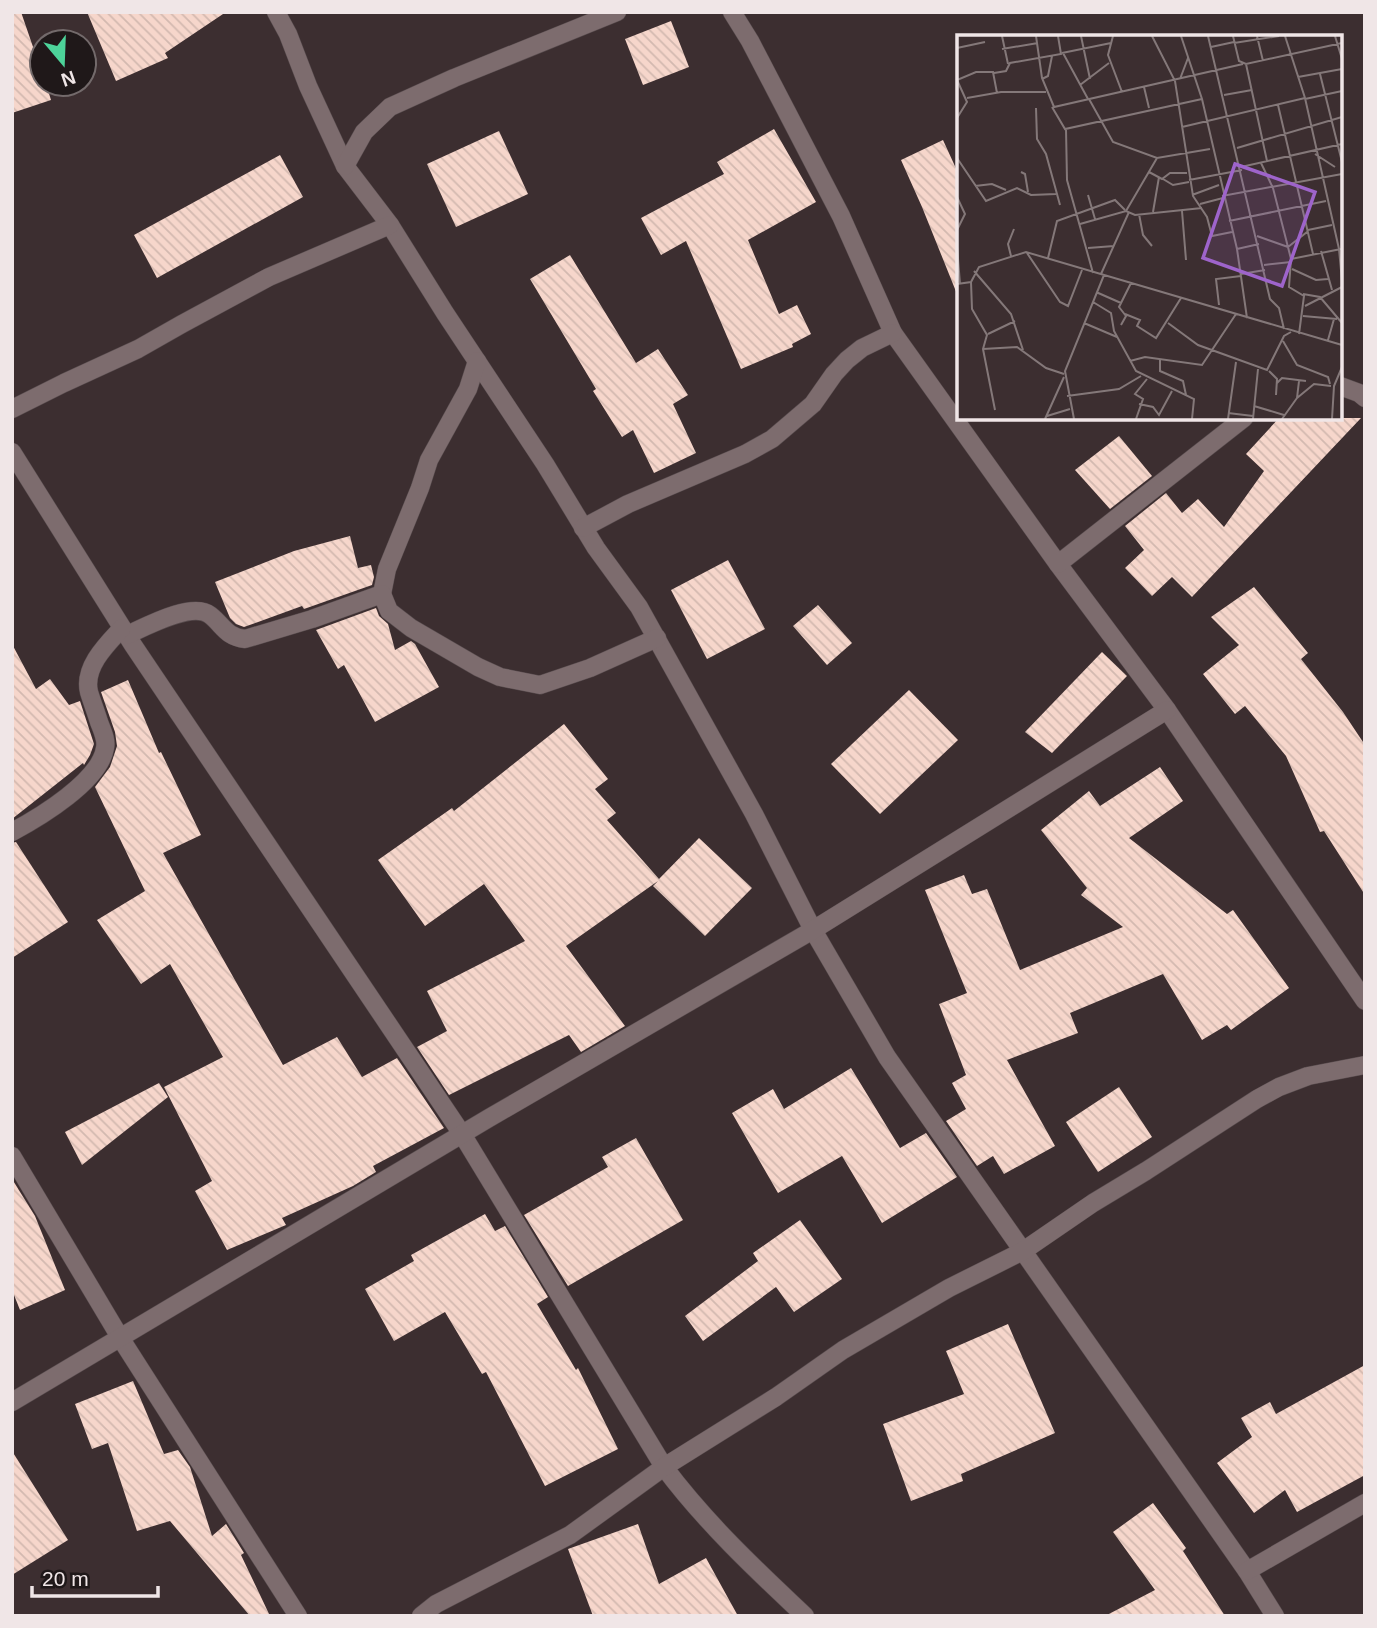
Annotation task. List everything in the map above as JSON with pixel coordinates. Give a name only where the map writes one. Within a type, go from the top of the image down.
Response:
[{"type":"street","points":[[276,12],[345,166],[390,225],[444,313],[545,464],[583,528],[639,607],[754,814],[813,930],[887,1057],[1247,1571],[1268,1613]]},
{"type":"street","points":[[345,166],[364,132],[390,107],[617,12]]},
{"type":"street","points":[[732,12],[750,41],[841,216],[893,334],[1058,564],[1167,710],[1365,1001]]},
{"type":"street","points":[[12,409],[138,349],[269,277],[390,225]]},
{"type":"street","points":[[583,528],[628,504],[745,454],[772,439],[813,404],[847,360],[862,348],[893,334]]},
{"type":"street","points":[[477,361],[468,389],[429,460],[387,569],[382,594],[388,611],[411,628],[478,667],[500,677],[540,685],[590,668],[657,638]]},
{"type":"street","points":[[1342,387],[1365,398]]},
{"type":"street","points":[[1058,564],[1241,420]]},
{"type":"street","points":[[13,456],[125,631],[462,1134],[664,1467],[723,1537],[805,1616]]},
{"type":"street","points":[[12,832],[42,815],[93,775],[102,759],[106,745],[88,689],[89,673],[105,647],[125,631],[192,610],[202,610],[235,638],[245,639],[382,594]]},
{"type":"street","points":[[12,1402],[462,1134],[813,930],[1167,710]]},
{"type":"street","points":[[421,1616],[436,1604],[570,1535],[664,1467],[776,1397],[844,1350],[949,1288],[1023,1251],[1093,1203],[1257,1099],[1308,1076],[1365,1065]]},
{"type":"street","points":[[12,1156],[121,1339],[298,1616]]},
{"type":"street","points":[[1247,1571],[1365,1503]]},
{"type":"building","points":[[12,12],[21,12],[28,32],[28,98],[51,100],[12,113]]},
{"type":"building","points":[[87,12],[226,12],[165,53],[168,58],[116,81],[98,38],[98,28],[94,28]]},
{"type":"building","points":[[671,21],[689,67],[643,85],[625,39]]},
{"type":"building","points":[[774,129],[816,202],[748,240],[779,314],[797,305],[811,334],[792,344],[793,347],[741,369],[686,241],[661,255],[641,218],[724,174],[717,162]]},
{"type":"building","points":[[499,131],[528,194],[456,227],[427,164]]},
{"type":"building","points":[[943,140],[957,171],[957,294],[922,207],[901,160]]},
{"type":"building","points":[[280,155],[303,197],[157,278],[134,235]]},
{"type":"building","points":[[570,255],[636,363],[658,349],[688,395],[673,404],[696,453],[654,473],[633,430],[622,437],[530,279]]},
{"type":"building","points":[[1361,418],[1192,597],[1172,577],[1152,596],[1125,568],[1144,550],[1125,526],[1166,493],[1182,513],[1198,499],[1224,527],[1264,471],[1246,454],[1277,420]]},
{"type":"building","points":[[1119,436],[1152,476],[1110,509],[1075,470]]},
{"type":"building","points":[[350,536],[358,568],[371,565],[374,577],[372,585],[244,627],[230,618],[215,582],[294,551]]},
{"type":"building","points":[[728,560],[765,629],[707,659],[671,590]]},
{"type":"building","points":[[1254,587],[1308,653],[1301,659],[1365,745],[1365,895],[1324,831],[1320,832],[1286,756],[1245,706],[1235,714],[1203,674],[1239,645],[1211,617]]},
{"type":"building","points":[[818,605],[852,643],[827,665],[793,626]]},
{"type":"building","points":[[376,608],[379,616],[388,624],[395,650],[411,641],[415,644],[439,687],[375,722],[344,665],[338,669],[316,630]]},
{"type":"building","points":[[12,644],[36,689],[50,679],[69,705],[80,701],[94,744],[84,765],[83,763],[12,819]]},
{"type":"building","points":[[1102,652],[1127,676],[1052,753],[1025,732]]},
{"type":"building","points":[[128,680],[159,753],[161,752],[201,835],[163,853],[283,1065],[337,1037],[362,1077],[397,1058],[444,1128],[373,1166],[376,1172],[353,1186],[282,1218],[286,1225],[227,1250],[195,1191],[212,1181],[164,1087],[223,1057],[170,964],[141,984],[97,920],[145,891],[95,787],[110,767],[117,746],[101,692]]},
{"type":"building","points":[[909,690],[958,740],[880,814],[831,764]]},
{"type":"building","points":[[564,724],[608,779],[595,789],[616,813],[607,820],[659,879],[699,838],[752,888],[705,936],[653,886],[658,881],[566,946],[625,1026],[581,1052],[569,1035],[449,1095],[417,1047],[447,1031],[427,991],[525,941],[484,884],[425,926],[378,860],[452,808],[454,811]]},
{"type":"building","points":[[1160,767],[1183,801],[1129,838],[1227,914],[1233,910],[1289,988],[1231,1030],[1227,1025],[1202,1040],[1163,974],[1070,1013],[1078,1033],[1007,1060],[1055,1146],[1004,1174],[993,1156],[977,1166],[946,1121],[966,1109],[952,1083],[966,1075],[939,1004],[967,993],[925,890],[964,875],[972,894],[987,889],[1020,970],[1123,927],[1081,895],[1087,888],[1041,830],[1089,791],[1100,806]]},
{"type":"building","points":[[16,842],[68,922],[12,958],[12,843]]},
{"type":"building","points":[[851,1068],[900,1148],[926,1133],[957,1177],[882,1223],[842,1156],[778,1193],[732,1113],[773,1089],[784,1109]]},
{"type":"building","points":[[159,1083],[168,1097],[82,1165],[65,1132]]},
{"type":"building","points":[[1119,1087],[1152,1137],[1098,1172],[1066,1122]]},
{"type":"building","points":[[636,1138],[683,1220],[568,1286],[524,1215],[608,1167],[602,1157]]},
{"type":"building","points":[[12,1179],[35,1216],[65,1290],[20,1310],[12,1290]]},
{"type":"building","points":[[485,1214],[495,1231],[505,1226],[548,1297],[537,1304],[576,1370],[578,1368],[618,1449],[545,1486],[486,1372],[482,1374],[445,1312],[394,1341],[365,1289],[414,1261],[411,1255]]},
{"type":"building","points":[[800,1220],[842,1279],[794,1312],[776,1287],[703,1341],[685,1316],[758,1261],[753,1253]]},
{"type":"building","points":[[1008,1324],[1055,1433],[961,1474],[963,1481],[911,1501],[883,1424],[964,1394],[946,1351]]},
{"type":"building","points":[[1365,1365],[1365,1475],[1297,1512],[1285,1490],[1254,1513],[1217,1463],[1252,1437],[1241,1418],[1270,1402],[1276,1414]]},
{"type":"building","points":[[133,1381],[164,1454],[178,1450],[190,1467],[212,1536],[226,1524],[244,1553],[241,1555],[270,1616],[250,1616],[170,1521],[137,1531],[108,1443],[92,1449],[75,1404]]},
{"type":"building","points":[[12,1451],[68,1540],[12,1575]]},
{"type":"building","points":[[1153,1503],[1186,1548],[1183,1551],[1225,1616],[1105,1616],[1155,1590],[1113,1532]]},
{"type":"building","points":[[638,1524],[659,1584],[706,1558],[738,1616],[593,1616],[568,1549]]}]
